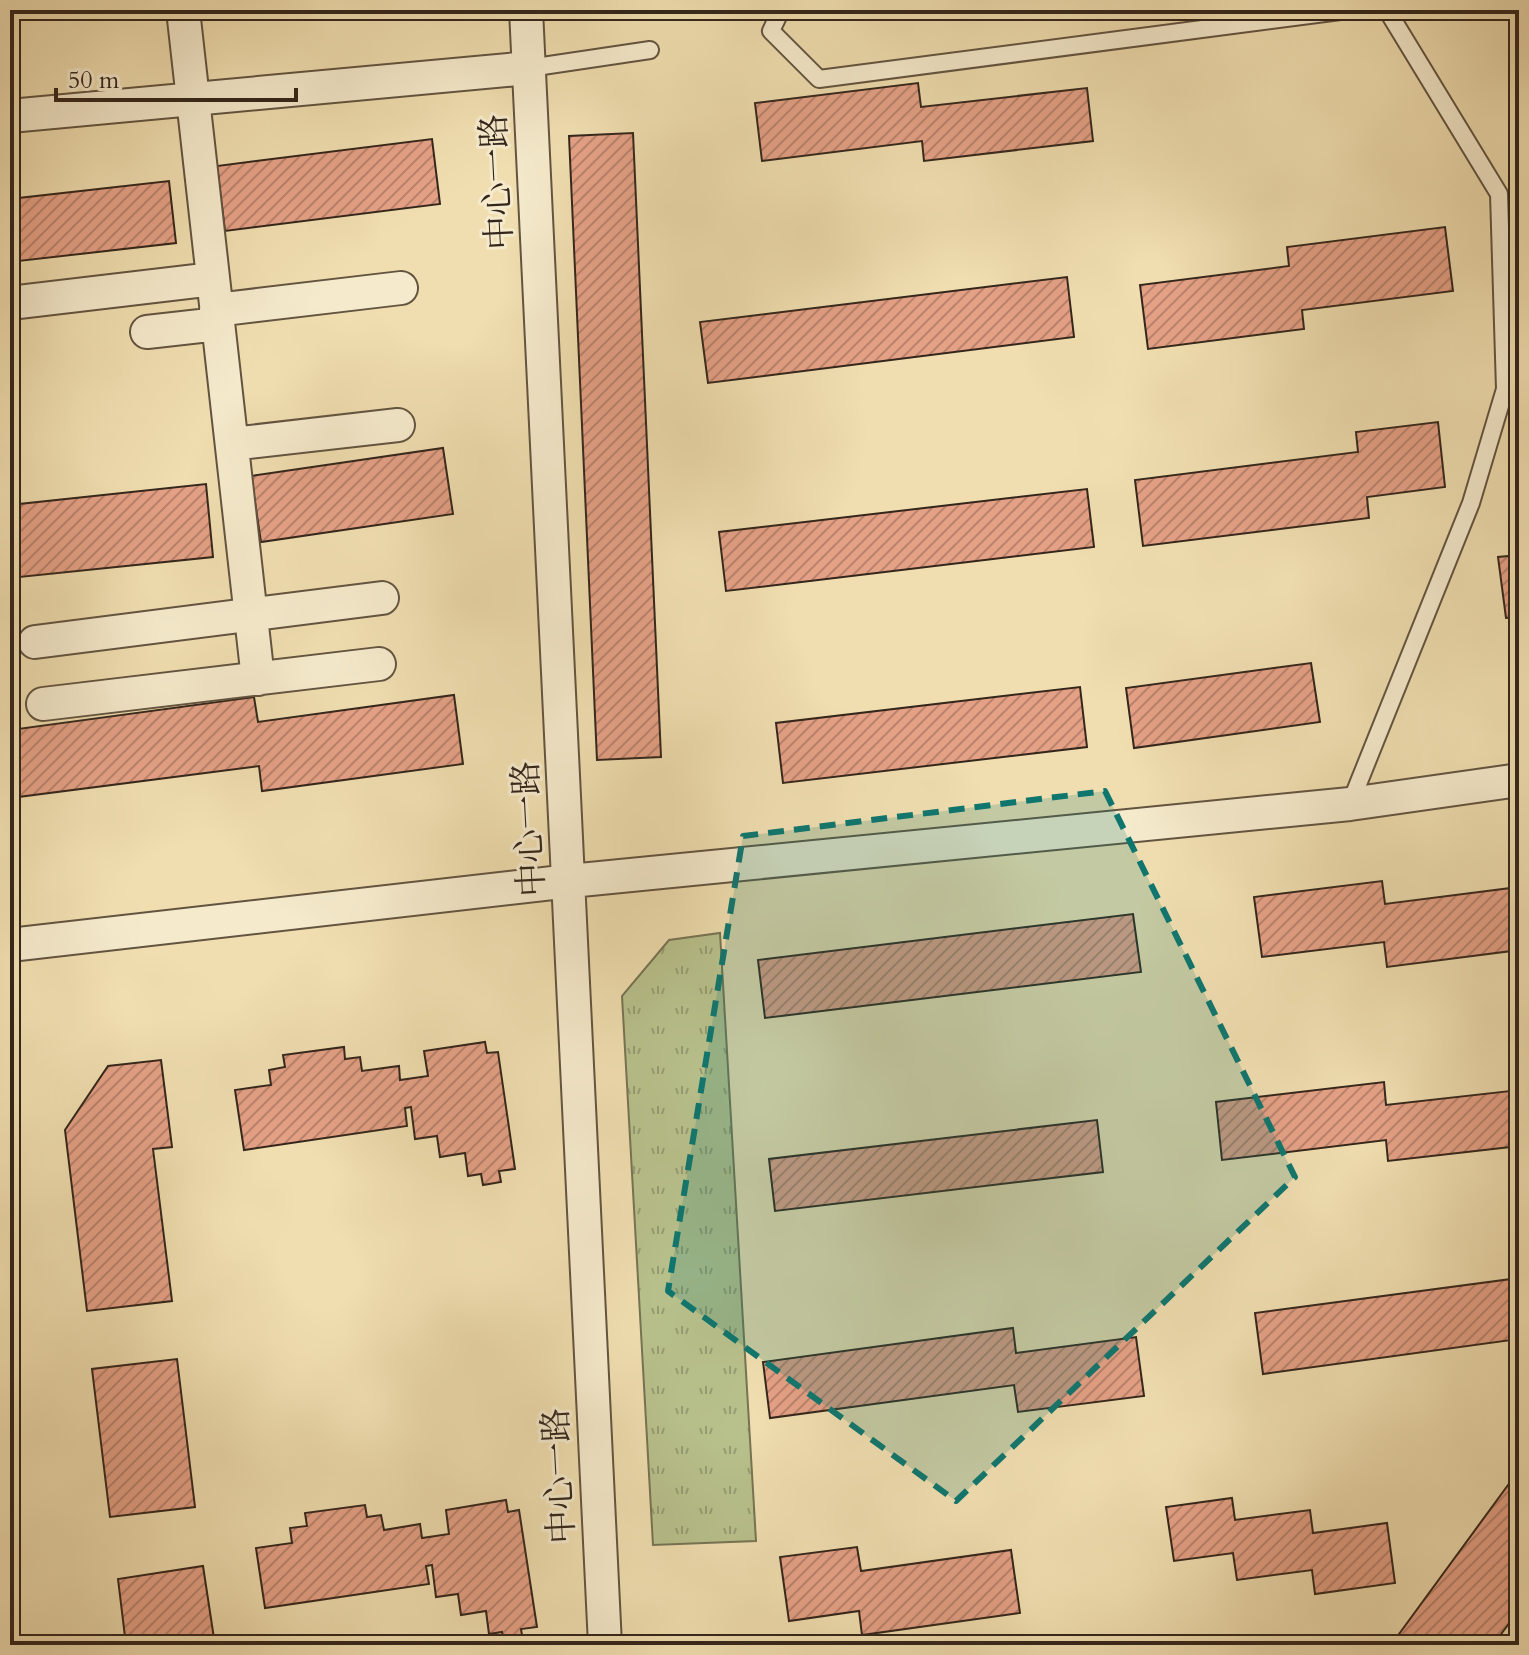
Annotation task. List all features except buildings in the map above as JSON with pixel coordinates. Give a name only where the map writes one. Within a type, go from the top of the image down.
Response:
[{"type":"street","points":[[183,10],[258,679]]},
{"type":"street","name":"中心一路","points":[[526,10],[605,1645]]},
{"type":"street","points":[[10,116],[529,68]]},
{"type":"street","points":[[10,303],[216,304],[401,288]]},
{"type":"street","points":[[147,332],[216,304]]},
{"type":"street","points":[[232,444],[398,425]]},
{"type":"street","points":[[35,642],[382,598]]},
{"type":"street","points":[[43,704],[379,664]]},
{"type":"street","points":[[10,945],[570,881],[1350,804],[1519,780]]},
{"type":"lane","points":[[781,10],[771,31],[819,79],[1348,10]]},
{"type":"lane","points":[[1350,804],[1471,503],[1505,389],[1499,194],[1387,10]]},
{"type":"lane","points":[[529,68],[650,50]]},
{"type":"highlighted area","points":[[1105,791],[1295,1177],[956,1501],[668,1291],[743,836]]},
{"type":"green space","points":[[720,933],[756,1541],[653,1545],[622,996],[669,940]]}]
